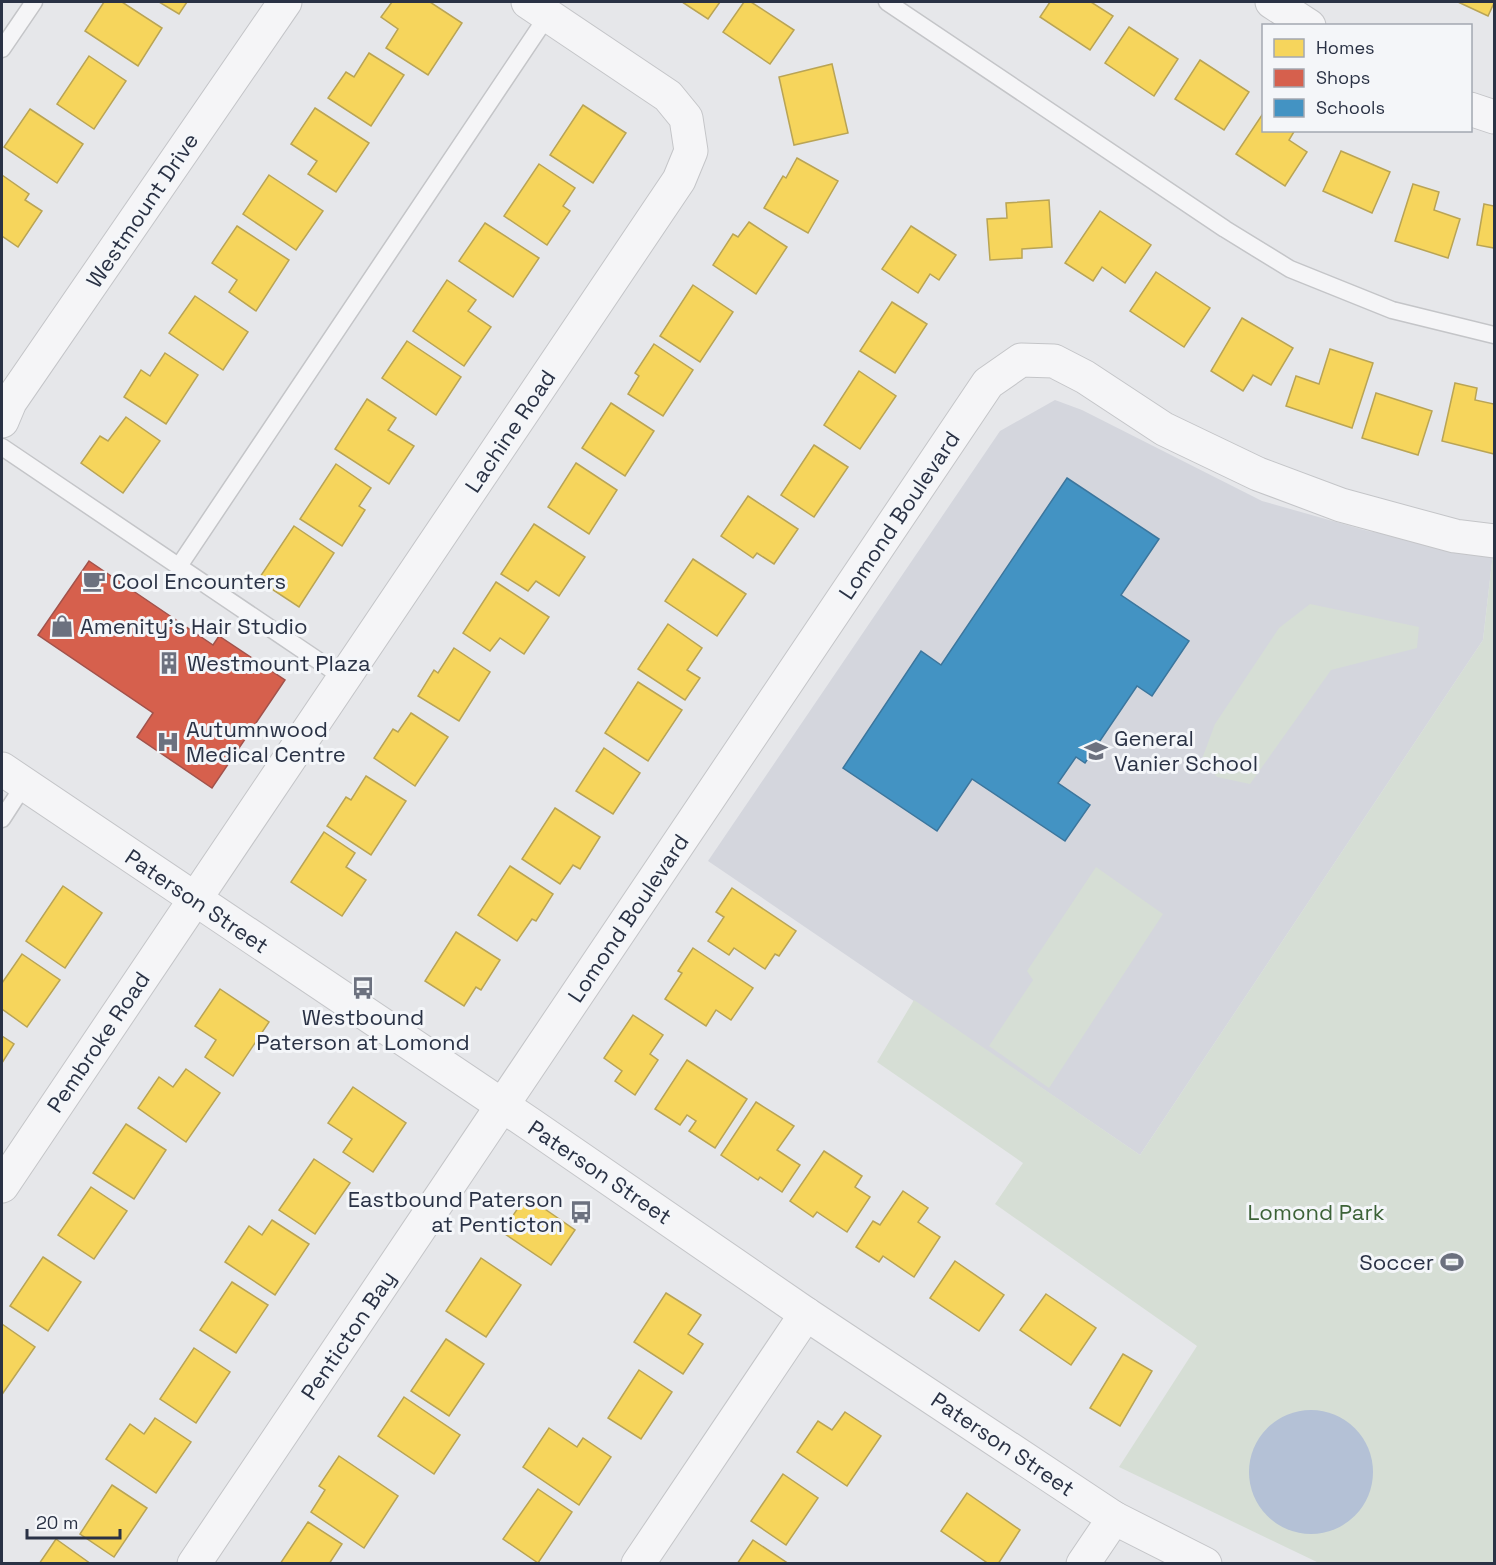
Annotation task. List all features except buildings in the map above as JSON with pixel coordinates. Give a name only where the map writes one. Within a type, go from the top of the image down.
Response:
[{"type":"street","name":"Westmount Drive","points":[[4,407],[285,2]]},
{"type":"street","points":[[1272,2],[1306,24]]},
{"type":"street","name":"Lachine Road","points":[[195,899],[679,180],[691,151],[686,118],[668,96],[538,8]]},
{"type":"street","points":[[1472,110],[1494,117]]},
{"type":"street","name":"Lomond Boulevard","points":[[502,1106],[988,383],[1021,360],[1054,361],[1085,377],[1164,429],[1258,474],[1341,505],[1455,536],[1494,541]]},
{"type":"street","name":"Paterson Street","points":[[13,777],[806,1314],[1114,1518],[1205,1563]]},
{"type":"street","name":"Pembroke Road","points":[[2,1186],[195,899]]},
{"type":"street","name":"Penticton Bay","points":[[194,1563],[502,1106]]},
{"type":"street","points":[[638,1563],[806,1314]]},
{"type":"street","points":[[1083,1563],[1114,1518]]},
{"type":"lane","points":[[2,49],[34,2]]},
{"type":"lane","points":[[887,2],[1225,229],[1290,269],[1392,310],[1494,334]]},
{"type":"lane","points":[[179,567],[538,8]]},
{"type":"lane","points":[[2,447],[344,678]]},
{"type":"lane","points":[[2,819],[13,777]]},
{"type":"shaded area","name":"General Vanier School","points":[[1055,400],[1082,410],[1262,501],[1368,531],[1493,553],[1483,640],[1140,1155],[708,861],[1000,431]]},
{"type":"green space","name":"Lomond Park","points":[[1493,553],[1494,1563],[1319,1563],[1119,1467],[1197,1346],[995,1204],[1023,1163],[877,1062],[914,1000],[1140,1155],[1483,640]]},
{"type":"green space","points":[[1310,604],[1419,627],[1417,648],[1331,670],[1250,784],[1217,777],[1202,759],[1215,724],[1279,628]]},
{"type":"green space","points":[[1096,867],[1163,914],[1049,1088],[989,1046],[1033,980],[1027,971]]},
{"type":"water","points":[[1311,1410],[1335,1415],[1355,1428],[1368,1448],[1373,1472],[1368,1496],[1355,1516],[1335,1529],[1311,1534],[1287,1529],[1267,1516],[1254,1496],[1249,1472],[1254,1448],[1267,1428],[1287,1415]]},
{"type":"place","name":"Cool Encounters","points":[[94,581]]},
{"type":"place","name":"Amenity's Hair Studio","points":[[62,626]]},
{"type":"place","name":"Westmount Plaza","points":[[169,663]]},
{"type":"place","name":"Autumnwood Medical Centre","points":[[168,742]]},
{"type":"place","name":"General Vanier School","points":[[1096,751]]},
{"type":"place","name":"Westbound Paterson at Lomond","points":[[363,988]]},
{"type":"place","name":"Eastbound Paterson at Penticton","points":[[581,1212]]},
{"type":"place","name":"Soccer","points":[[1452,1262]]}]
